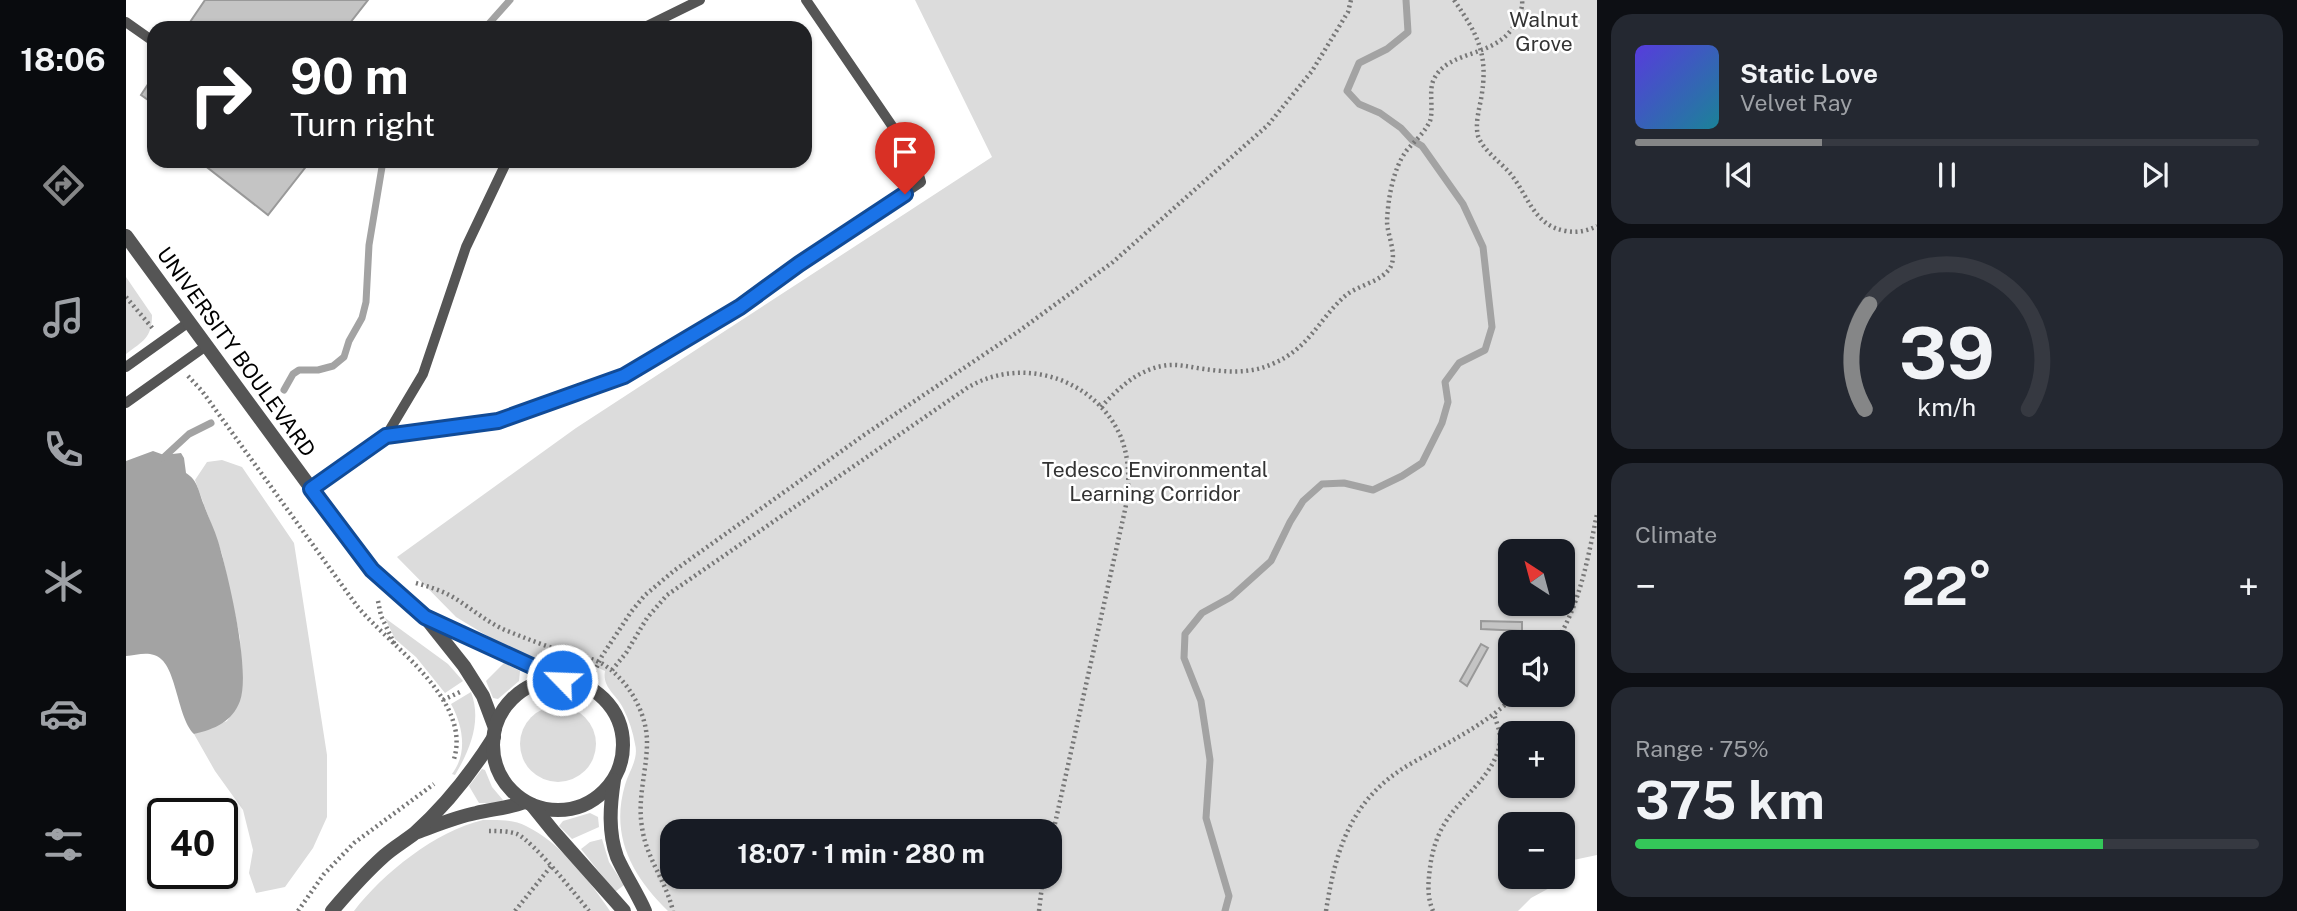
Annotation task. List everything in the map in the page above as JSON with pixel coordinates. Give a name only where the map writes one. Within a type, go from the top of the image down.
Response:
[{"type":"street","name":"UNIVERSITY BOULEVARD","points":[[126,236],[372,570],[425,617],[476,682],[494,732]]},
{"type":"street","name":"UNIVERSITY BOULEVARD","points":[[425,617],[562,680]]},
{"type":"street","points":[[332,911],[358,880],[413,834],[458,786],[477,763],[508,704],[523,690],[541,682],[562,680],[598,693],[612,708],[620,725],[622,753],[610,804],[614,844],[618,858],[645,911]]},
{"type":"street","points":[[494,732],[494,758],[500,776],[511,791],[529,803],[548,809],[565,810],[578,807],[603,792],[614,778]]},
{"type":"street","points":[[413,834],[475,813],[529,803]]},
{"type":"street","points":[[529,803],[624,911]]},
{"type":"lane","points":[[657,21],[700,0]]},
{"type":"lane","points":[[386,436],[498,421],[624,376],[740,307],[799,264],[921,183],[914,158],[806,0]]},
{"type":"lane","points":[[126,22],[147,38]]},
{"type":"lane","points":[[311,489],[386,436],[423,374],[466,247],[504,168]]},
{"type":"lane","points":[[126,367],[189,322]]},
{"type":"lane","points":[[127,402],[206,346]]},
{"type":"path","points":[[587,687],[598,662],[631,612],[645,595],[674,570],[864,435],[1018,331],[1112,262],[1268,125],[1312,71],[1348,12],[1351,0]]},
{"type":"path","points":[[1454,0],[1471,24],[1484,57],[1484,80],[1477,126],[1482,143],[1512,175],[1532,210],[1547,225],[1570,232],[1581,232],[1597,226]]},
{"type":"path","points":[[1101,407],[1125,384],[1155,368],[1175,364],[1236,372],[1273,364],[1304,343],[1347,294],[1386,273],[1392,264],[1393,256],[1387,223],[1394,173],[1429,123],[1432,82],[1448,65],[1481,49],[1495,46],[1514,28],[1522,0]]},
{"type":"path","points":[[126,297],[151,327]]},
{"type":"path","points":[[612,670],[626,653],[647,618],[667,595],[972,385],[995,376],[1020,373],[1054,377],[1085,393],[1101,407],[1120,435],[1128,467],[1128,494],[1056,819]]},
{"type":"path","points":[[190,379],[202,391],[357,607],[419,669],[443,701],[451,715],[456,733],[456,755],[450,768]]},
{"type":"path","points":[[1564,630],[1576,598],[1597,514]]},
{"type":"path","points":[[372,570],[381,616],[395,646]]},
{"type":"path","points":[[405,580],[446,593],[514,633],[598,662],[612,670],[634,698],[645,726],[646,752],[640,790],[642,827],[650,859],[668,894],[673,911]]},
{"type":"path","points":[[443,701],[468,688]]},
{"type":"path","points":[[1326,911],[1340,848],[1349,825],[1366,800],[1399,771],[1472,731],[1502,707]]},
{"type":"path","points":[[1433,911],[1428,887],[1432,852],[1447,819],[1484,775],[1495,756],[1500,737],[1494,714]]},
{"type":"path","points":[[298,911],[324,874],[354,843],[441,778]]},
{"type":"path","points":[[481,831],[516,834],[550,866],[589,911]]},
{"type":"path","points":[[515,911],[550,866]]},
{"type":"path","points":[[1039,911],[1042,889]]},
{"type":"green space","name":"Tedesco Environmental Learning Corridor","points":[[915,0],[1597,0],[1597,855],[1575,860],[1575,812],[1498,812],[1498,889],[1548,889],[1531,898],[1518,911],[668,911],[644,884],[627,854],[620,821],[621,804],[636,749],[629,722],[608,687],[605,671],[590,664],[577,667],[541,661],[494,640],[456,617],[397,557],[576,428],[992,157]]},
{"type":"green space","points":[[126,277],[152,315],[152,323],[142,342],[126,354]]},
{"type":"green space","points":[[222,460],[242,467],[294,543],[327,755],[327,817],[313,848],[285,887],[256,893],[249,873],[253,850],[243,810],[238,798],[234,798],[215,771],[194,734],[227,721],[238,704],[242,688],[240,638],[222,554],[195,480],[207,462]]},
{"type":"green space","points":[[385,618],[448,664],[463,681],[445,693],[416,657],[395,639]]},
{"type":"green space","points":[[504,663],[520,671],[519,681],[498,699],[493,698],[486,681]]},
{"type":"green space","points":[[471,692],[475,714],[473,735],[455,775],[452,774],[460,757],[462,739],[451,704]]},
{"type":"green space","points":[[558,706],[572,709],[585,717],[593,730],[596,744],[593,758],[585,771],[572,779],[558,782],[544,779],[531,771],[523,758],[520,744],[523,730],[531,717],[544,709]]},
{"type":"green space","points":[[482,769],[503,800],[500,803],[479,803],[469,786]]},
{"type":"green space","points":[[590,813],[598,817],[599,827],[572,839],[559,826],[563,821]]},
{"type":"green space","points":[[483,820],[516,822],[539,833],[573,863],[610,911],[354,911],[380,882],[412,855],[447,834]]},
{"type":"green space","points":[[602,839],[609,862],[624,885],[615,892],[581,849],[590,842]]},
{"type":"shaded area","points":[[153,451],[164,455],[181,453],[186,473],[198,487],[222,556],[241,645],[243,687],[237,708],[222,724],[194,734],[183,715],[172,678],[162,659],[148,654],[126,656],[126,461]]},
{"type":"building","points":[[205,0],[368,0],[352,21],[191,21]]},
{"type":"building","points":[[147,86],[147,99],[141,95]]},
{"type":"building","points":[[208,168],[305,168],[268,215]]},
{"type":"building","points":[[1481,621],[1522,622],[1522,630],[1481,629]]},
{"type":"building","points":[[1481,644],[1488,648],[1467,686],[1460,681]]},
{"type":"waterway","points":[[491,21],[510,0]]},
{"type":"waterway","points":[[1225,911],[1229,896],[1206,818],[1210,760],[1201,701],[1184,658],[1185,634],[1202,613],[1231,597],[1271,561],[1303,501],[1322,484],[1344,483],[1373,490],[1422,463],[1442,423],[1448,402],[1445,382],[1459,363],[1485,350],[1492,327],[1483,247],[1463,204],[1422,146],[1380,113],[1359,104],[1347,91],[1359,63],[1387,49],[1408,32],[1406,0]]},
{"type":"waterway","points":[[284,390],[293,374],[299,370],[318,370],[333,366],[344,357],[349,341],[362,318],[366,302],[369,245],[382,168]]},
{"type":"waterway","points":[[163,458],[189,434],[211,423]]},
{"type":"route","points":[[562,680],[425,617],[372,570],[311,489],[386,436],[498,421],[624,376],[740,307],[799,264],[905,194]]},
{"type":"park label","name":"Walnut Grove","points":[[1544,32]]}]
